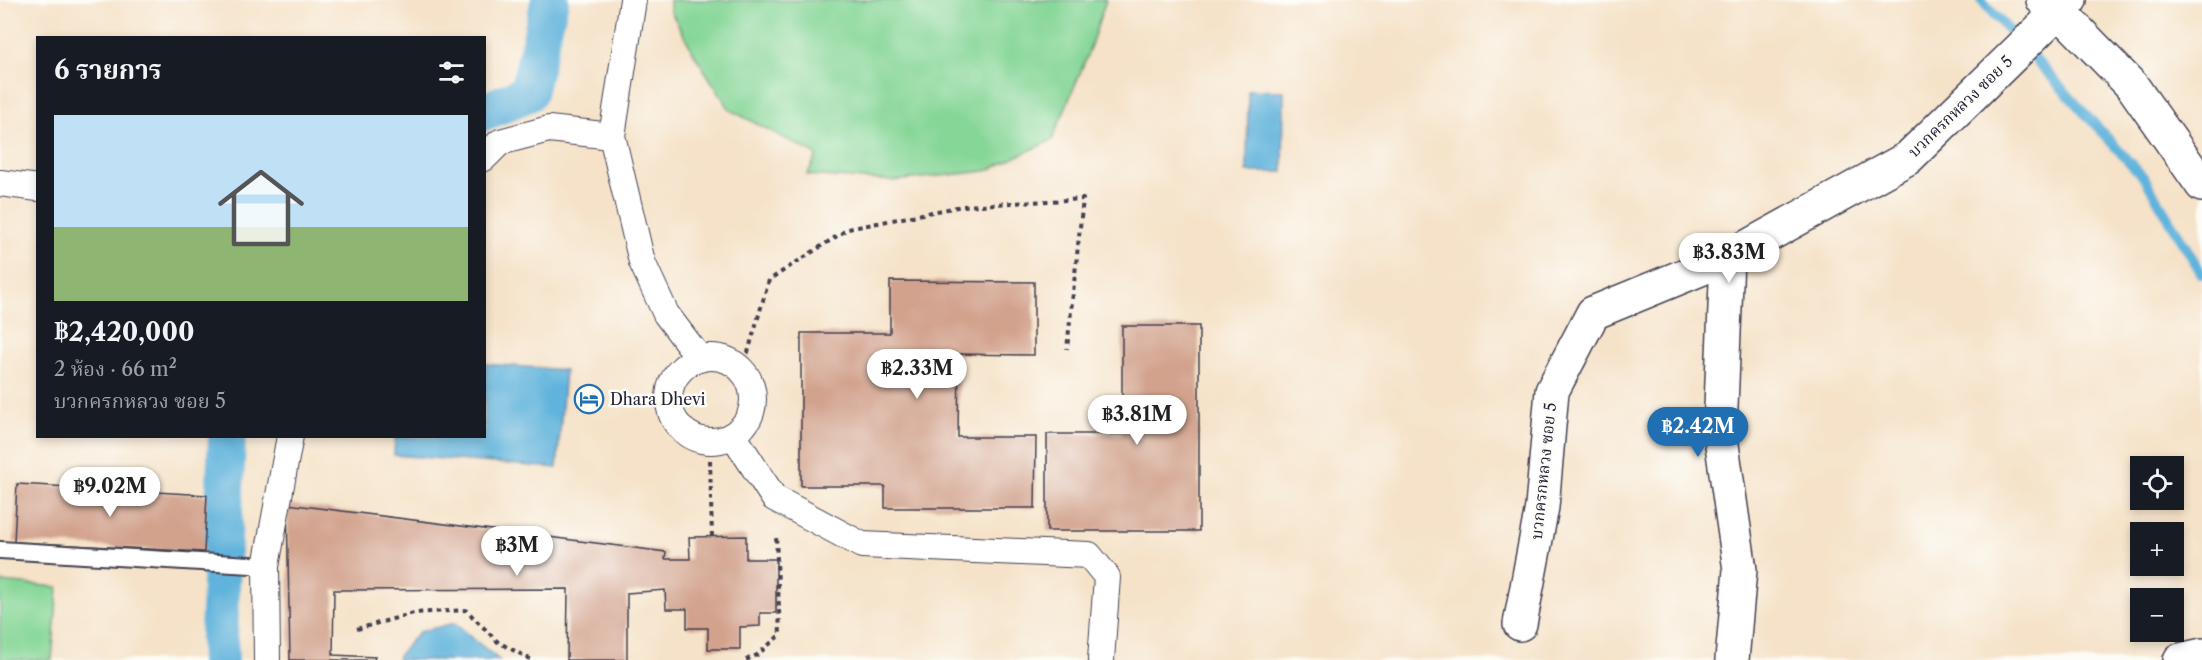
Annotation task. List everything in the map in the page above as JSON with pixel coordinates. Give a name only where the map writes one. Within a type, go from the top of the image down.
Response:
[{"type":"street","points":[[633,0],[612,136],[642,262],[666,315],[699,358]]},
{"type":"street","points":[[2057,3],[2133,87],[2202,185]]},
{"type":"street","name":"บวกครกหลวง ซอย 5","points":[[1520,624],[1542,507],[1552,391],[1593,313],[1727,258],[1908,158],[2057,3]]},
{"type":"street","points":[[486,156],[500,142],[549,129],[612,136]]},
{"type":"street","points":[[0,183],[36,188]]},
{"type":"street","points":[[1727,258],[1720,431],[1740,570],[1732,660]]},
{"type":"street","points":[[715,357],[729,361],[741,370],[752,389],[753,404],[744,425],[722,439],[691,437],[679,428],[673,420],[669,405],[669,391],[676,376],[686,365],[699,358],[715,357]]},
{"type":"street","points":[[267,660],[266,566],[290,438]]},
{"type":"street","points":[[722,439],[774,498],[862,545],[1089,555],[1107,578],[1101,660]]},
{"type":"street","points":[[2180,660],[2202,655]]},
{"type":"lane","points":[[0,550],[266,566]]},
{"type":"path","points":[[741,370],[769,280],[848,229],[962,206],[1083,199],[1067,349]]},
{"type":"path","points":[[712,537],[722,439]]},
{"type":"path","points":[[746,660],[757,655],[780,635],[774,498]]},
{"type":"path","points":[[357,628],[414,613],[466,610],[498,642],[532,660]]},
{"type":"green space","points":[[670,0],[1106,0],[1088,54],[1052,140],[986,171],[894,181],[807,175],[817,155],[730,110],[696,57],[670,10]]},
{"type":"green space","points":[[0,582],[58,587],[52,660],[0,660]]},
{"type":"water","points":[[1248,90],[1284,91],[1283,172],[1247,172]]},
{"type":"water","points":[[486,364],[565,370],[557,468],[394,455],[395,438],[486,438]]},
{"type":"water","points":[[454,623],[499,660],[397,660],[419,632]]},
{"type":"building","points":[[890,281],[1034,282],[1034,355],[959,354],[958,437],[1036,437],[1035,508],[885,508],[885,486],[801,486],[801,333],[890,333]]},
{"type":"building","points":[[1122,326],[1199,326],[1199,531],[1047,531],[1047,434],[1122,434]]},
{"type":"building","points":[[17,484],[207,495],[204,552],[14,542]]},
{"type":"building","points":[[287,504],[666,552],[665,559],[690,559],[689,537],[746,536],[746,559],[776,559],[776,613],[760,613],[760,626],[740,627],[740,649],[708,649],[708,628],[687,628],[687,609],[666,609],[665,590],[627,593],[627,660],[567,660],[568,589],[334,590],[333,655],[375,657],[374,660],[290,660]]},
{"type":"waterway","points":[[486,111],[528,93],[550,0]]},
{"type":"waterway","points":[[1981,0],[2145,179],[2202,274]]},
{"type":"waterway","points":[[220,660],[227,438]]},
{"type":"place","name":"Dhara Dhevi","points":[[589,399]]}]
